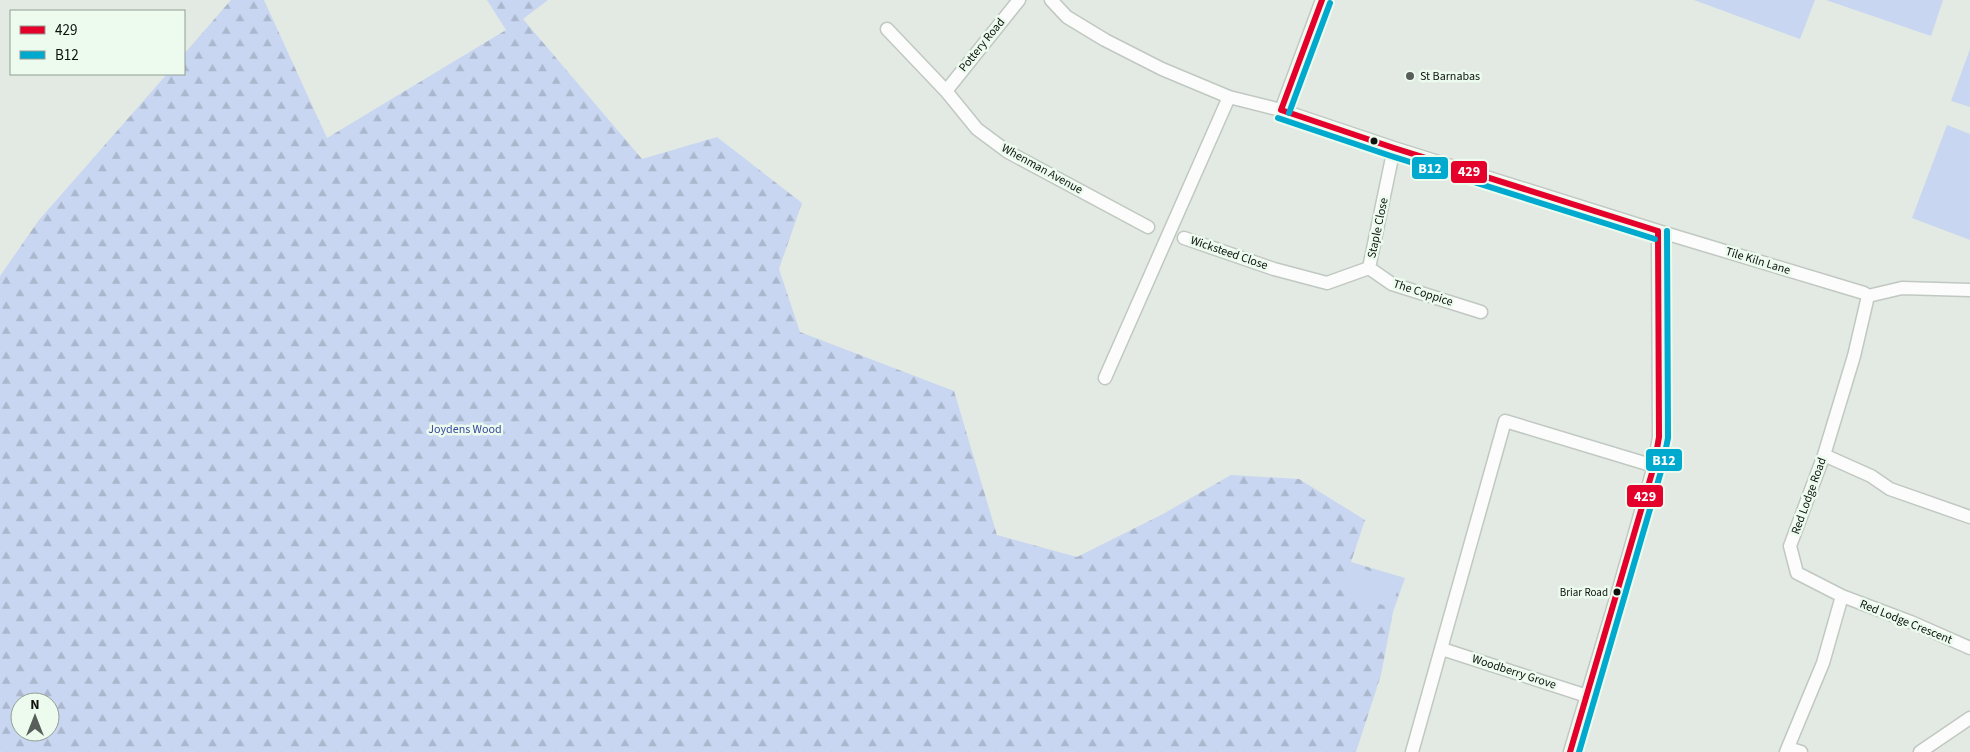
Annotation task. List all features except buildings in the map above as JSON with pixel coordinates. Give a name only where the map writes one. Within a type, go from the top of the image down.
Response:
[{"type":"street","name":"Pottery Road","points":[[946,91],[1019,0]]},
{"type":"street","name":"Tile Kiln Lane","points":[[1051,0],[1067,17],[1105,40],[1162,69],[1229,97],[1281,110],[1394,148],[1864,293],[1868,296]]},
{"type":"street","points":[[1281,110],[1322,0]]},
{"type":"street","name":"Whenman Avenue","points":[[887,29],[946,91],[977,129],[1008,152],[1148,227]]},
{"type":"street","points":[[1105,378],[1229,97]]},
{"type":"street","name":"Staple Close","points":[[1274,268],[1327,283],[1369,268],[1394,148]]},
{"type":"street","points":[[1570,752],[1654,466],[1660,437],[1658,231]]},
{"type":"street","name":"Wicksteed Close","points":[[1184,238],[1274,268]]},
{"type":"street","name":"The Coppice","points":[[1369,268],[1392,284],[1481,312]]},
{"type":"street","points":[[1868,296],[1902,288],[1970,290]]},
{"type":"street","name":"Red Lodge Road","points":[[1842,596],[1797,573],[1790,546],[1824,455],[1854,356],[1868,296]]},
{"type":"street","points":[[1412,752],[1506,421],[1654,466]]},
{"type":"street","points":[[1824,455],[1871,476],[1890,489],[1970,517]]},
{"type":"street","points":[[1801,752],[1787,750],[1823,663],[1842,596]]},
{"type":"street","name":"Red Lodge Crescent","points":[[1842,596],[1911,622],[1970,648]]},
{"type":"street","name":"Woodberry Grove","points":[[1442,648],[1587,696]]},
{"type":"street","points":[[1920,752],[1970,718]]},
{"type":"green space","name":"Joydens Wood","points":[[231,0],[264,0],[327,138],[506,30],[487,0],[548,0],[523,19],[642,159],[717,137],[802,203],[779,269],[800,332],[954,391],[997,535],[1077,557],[1163,514],[1231,475],[1299,479],[1365,520],[1351,562],[1405,578],[1393,612],[1381,675],[1356,752],[0,752],[0,276],[39,220],[166,75],[185,75],[185,53]]},
{"type":"green space","points":[[1694,0],[1815,0],[1800,39]]},
{"type":"green space","points":[[1826,0],[1943,0],[1931,36]]},
{"type":"green space","points":[[1970,49],[1970,107],[1951,101]]},
{"type":"green space","points":[[1947,125],[1970,134],[1970,240],[1912,218]]},
{"type":"green space","points":[[1349,564],[1401,581],[1391,608],[1340,590]]},
{"type":"transit line","name":"429","points":[[1281,110],[1322,0]]},
{"type":"transit line","name":"B12","points":[[1289,113],[1330,3]]},
{"type":"transit line","name":"429","points":[[1281,110],[1394,148],[1658,231]]},
{"type":"transit line","name":"B12","points":[[1278,118],[1391,156],[1655,239]]},
{"type":"transit line","name":"429","points":[[1570,752],[1654,466],[1659,437],[1658,231]]},
{"type":"transit line","name":"B12","points":[[1579,752],[1662,468],[1668,438],[1667,231]]},
{"type":"place","name":"St Barnabas","points":[[1410,76]]},
{"type":"place","name":"Briar Road","points":[[1617,592]]}]
